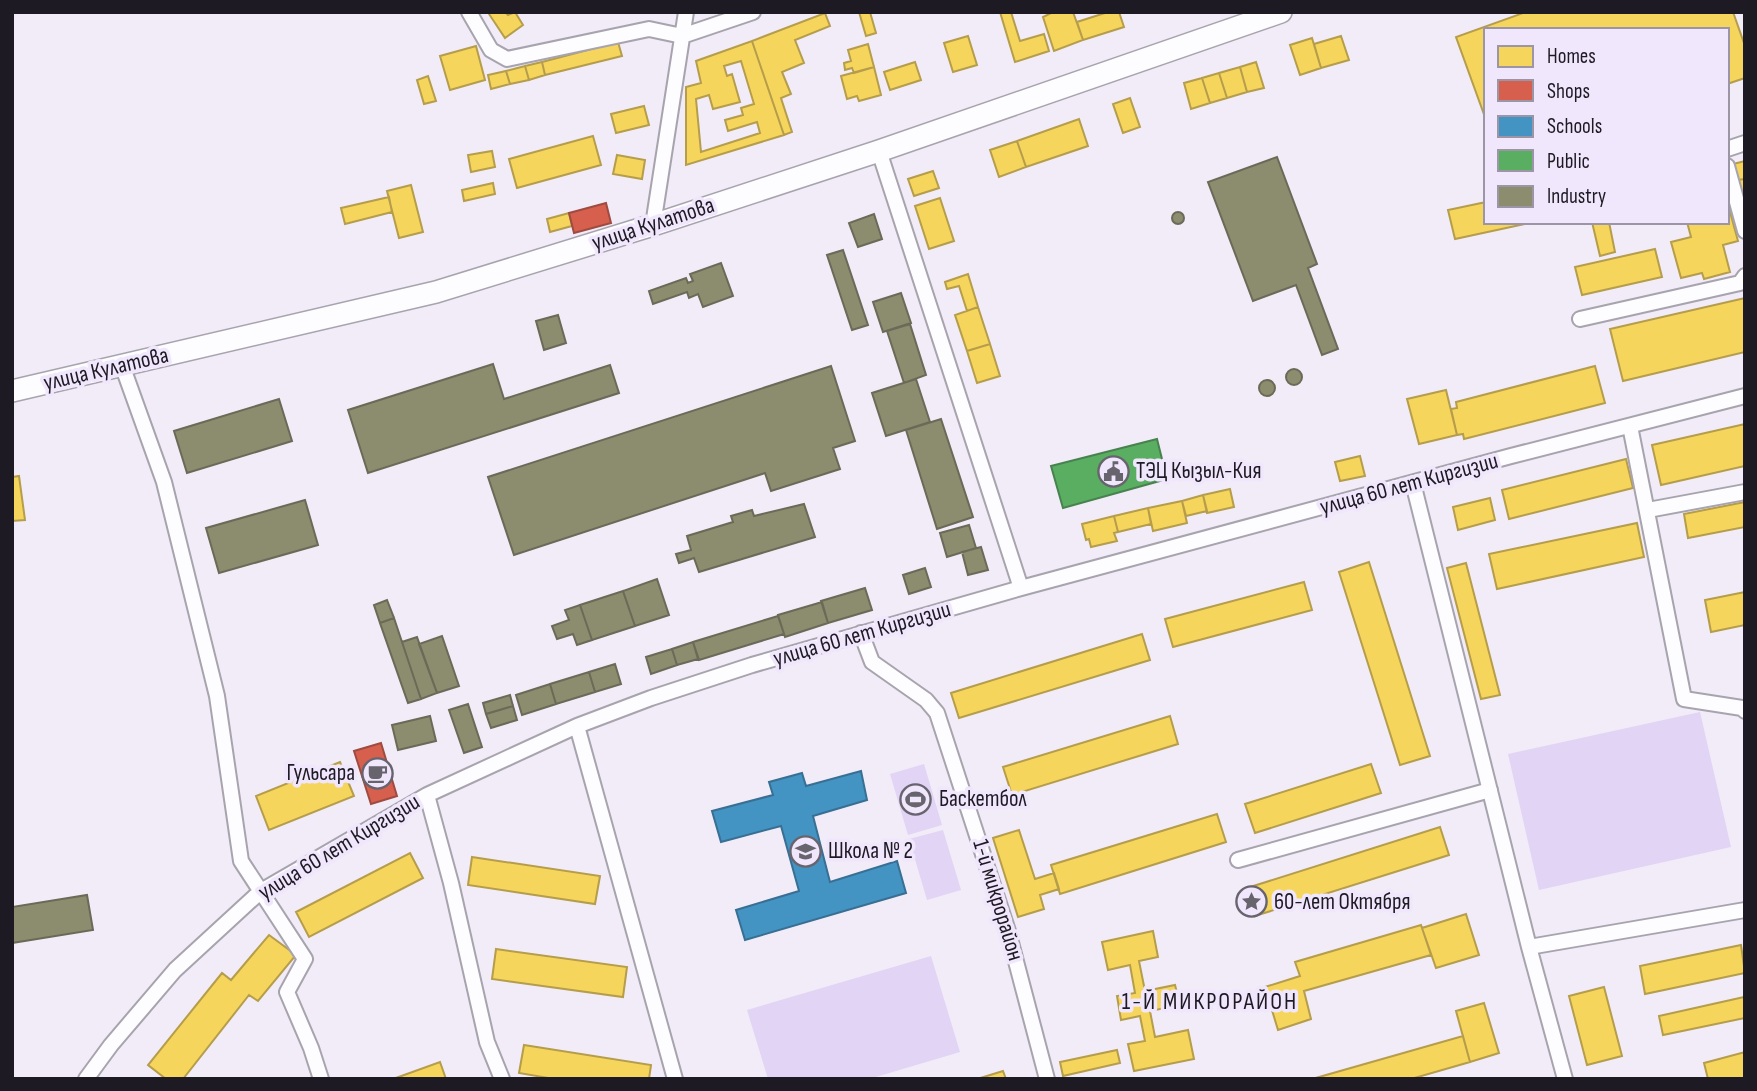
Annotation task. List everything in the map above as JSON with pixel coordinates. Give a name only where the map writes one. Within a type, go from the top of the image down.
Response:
[{"type":"highway","name":"улица Кулатова","points":[[12,390],[436,292],[653,225],[1281,12]]},
{"type":"street","points":[[469,12],[491,50],[507,60],[649,29],[682,36],[753,12]]},
{"type":"street","points":[[653,225],[686,12]]},
{"type":"street","points":[[879,150],[1021,588]]},
{"type":"street","points":[[1729,173],[1745,231]]},
{"type":"street","points":[[1580,319],[1740,283],[1745,276]]},
{"type":"street","points":[[122,365],[164,482],[217,696],[241,861],[305,959],[287,992],[321,1079]]},
{"type":"street","name":"улица 60 лет Киргизии","points":[[86,1079],[111,1045],[175,970],[261,891],[427,795],[577,726],[650,698],[861,633],[1745,396]]},
{"type":"street","points":[[1630,426],[1684,699],[1742,708],[1745,711]]},
{"type":"street","points":[[1413,483],[1564,1079]]},
{"type":"street","points":[[1647,510],[1745,492]]},
{"type":"street","name":"1-й микрорайон","points":[[861,633],[872,662],[926,700],[937,713],[1008,931],[1047,1079]]},
{"type":"street","points":[[577,726],[675,1079]]},
{"type":"street","points":[[1238,860],[1490,790]]},
{"type":"street","points":[[427,795],[451,883],[487,1042],[502,1079]]},
{"type":"street","points":[[1529,947],[1745,909]]},
{"type":"shaded area","points":[[1700,712],[1731,847],[1539,890],[1508,754]]},
{"type":"shaded area","name":"Баскетбол","points":[[924,764],[942,825],[908,835],[890,774]]},
{"type":"shaded area","name":"Баскетбол","points":[[943,830],[961,890],[927,900],[909,839]]},
{"type":"shaded area","points":[[931,956],[960,1052],[869,1079],[768,1079],[747,1010]]},
{"type":"building: Homes","points":[[505,12],[508,15],[515,12],[523,25],[505,38],[489,14]]},
{"type":"building: Homes","points":[[859,12],[870,12],[876,33],[866,36]]},
{"type":"building: Homes","points":[[1000,12],[1011,12],[1020,41],[1044,34],[1049,51],[1015,62]]},
{"type":"building: Homes","points":[[1053,12],[1073,12],[1083,40],[1054,51],[1043,17]]},
{"type":"building: Homes","points":[[1108,12],[1119,12],[1124,27],[1083,40],[1077,22]]},
{"type":"building: Homes","points":[[1526,12],[1733,12],[1745,46],[1745,78],[1729,83],[1729,28],[1484,28],[1484,114],[1456,37]]},
{"type":"building: Homes","points":[[825,13],[830,26],[795,40],[804,63],[782,72],[791,94],[781,98],[792,132],[784,135],[752,41]]},
{"type":"building: Homes","points":[[968,36],[977,65],[953,72],[944,43]]},
{"type":"building: Homes","points":[[1341,36],[1349,60],[1321,68],[1314,44]]},
{"type":"building: Homes","points":[[1312,38],[1321,68],[1300,75],[1290,45]]},
{"type":"building: Homes","points":[[752,41],[784,135],[686,165],[686,87],[701,83],[696,61]],"holes":[[[741,61],[754,104],[741,108],[743,115],[725,120],[728,131],[757,122],[760,133],[701,152],[696,99],[709,95],[713,109],[740,102],[732,74],[727,76],[724,66]]]},
{"type":"building: Homes","points":[[618,42],[622,56],[545,75],[542,62]]},
{"type":"building: Homes","points":[[868,44],[874,67],[854,73],[852,68],[845,70],[844,63],[851,61],[848,50]]},
{"type":"building: Homes","points":[[476,46],[485,80],[450,90],[440,56]]},
{"type":"building: Homes","points":[[542,62],[545,75],[529,80],[525,66]]},
{"type":"building: Homes","points":[[915,62],[921,80],[890,90],[884,72]]},
{"type":"building: Homes","points":[[1256,62],[1264,88],[1247,92],[1240,67]]},
{"type":"building: Homes","points":[[525,66],[529,80],[510,84],[506,71]]},
{"type":"building: Homes","points":[[874,67],[881,95],[859,101],[857,96],[847,99],[841,76]]},
{"type":"building: Homes","points":[[1240,67],[1247,92],[1227,98],[1219,73]]},
{"type":"building: Homes","points":[[506,71],[510,84],[491,89],[488,75]]},
{"type":"building: Homes","points":[[1219,73],[1227,98],[1210,103],[1202,78]]},
{"type":"building: Homes","points":[[428,76],[436,101],[424,104],[417,80]]},
{"type":"building: Homes","points":[[1202,78],[1210,103],[1191,109],[1184,83]]},
{"type":"building: Homes","points":[[1130,98],[1140,127],[1123,133],[1113,104]]},
{"type":"building: Homes","points":[[644,106],[649,125],[616,133],[611,114]]},
{"type":"building: Homes","points":[[1079,119],[1088,146],[1026,167],[1017,141]]},
{"type":"building: Homes","points":[[593,136],[601,165],[517,188],[509,159]]},
{"type":"building: Homes","points":[[1017,141],[1026,167],[999,177],[990,150]]},
{"type":"building: Homes","points":[[492,151],[495,167],[471,172],[468,155]]},
{"type":"building: Homes","points":[[617,155],[645,160],[642,179],[613,174]]},
{"type":"building: Homes","points":[[1745,161],[1745,179],[1737,180],[1733,164]]},
{"type":"building: Homes","points":[[933,171],[939,188],[914,196],[908,179]]},
{"type":"building: Homes","points":[[1745,179],[1745,211],[1737,180]]},
{"type":"building: Homes","points":[[493,183],[495,194],[464,201],[462,190]]},
{"type":"building: Homes","points":[[411,185],[423,232],[399,238],[387,191]]},
{"type":"building: Homes","points":[[389,197],[392,212],[345,224],[341,208]]},
{"type":"building: Homes","points":[[940,198],[954,241],[929,249],[915,206]]},
{"type":"building: Homes","points":[[1484,202],[1484,224],[1525,224],[1455,239],[1448,210]]},
{"type":"building: Homes","points":[[1729,208],[1738,241],[1723,245],[1730,272],[1704,279],[1702,273],[1681,278],[1671,242],[1691,237],[1688,224],[1729,224]]},
{"type":"building: Homes","points":[[569,213],[572,226],[550,232],[547,219]]},
{"type":"building: Homes","points":[[1592,224],[1609,224],[1615,252],[1600,256]]},
{"type":"building: Homes","points":[[1655,249],[1662,277],[1582,295],[1575,267]]},
{"type":"building: Homes","points":[[968,274],[978,307],[967,311],[959,286],[947,289],[945,282]]},
{"type":"building: Homes","points":[[1745,298],[1745,352],[1623,381],[1610,329]]},
{"type":"building: Homes","points":[[978,307],[990,344],[967,351],[955,315]]},
{"type":"building: Homes","points":[[990,344],[1000,376],[977,383],[967,351]]},
{"type":"building: Homes","points":[[1595,366],[1605,403],[1464,439],[1463,434],[1457,435],[1451,409],[1457,408],[1456,402]]},
{"type":"building: Homes","points":[[1446,390],[1457,435],[1419,444],[1407,399]]},
{"type":"building: Homes","points":[[1745,424],[1745,466],[1661,485],[1652,445]]},
{"type":"building: Homes","points":[[1360,456],[1365,476],[1340,481],[1335,462]]},
{"type":"building: Homes","points":[[1626,459],[1633,488],[1509,519],[1502,490]]},
{"type":"building: Homes","points":[[19,476],[25,520],[12,521],[12,477]]},
{"type":"building: Homes","points":[[1230,489],[1234,507],[1207,513],[1203,495]]},
{"type":"building: Homes","points":[[1203,495],[1207,511],[1186,516],[1182,501]]},
{"type":"building: Homes","points":[[1490,498],[1495,520],[1458,530],[1453,507]]},
{"type":"building: Homes","points":[[1182,501],[1187,523],[1153,531],[1148,508]]},
{"type":"building: Homes","points":[[1745,502],[1745,527],[1688,538],[1684,514]]},
{"type":"building: Homes","points":[[1148,508],[1151,524],[1118,532],[1114,516]]},
{"type":"building: Homes","points":[[1114,516],[1117,541],[1091,547],[1089,539],[1086,540],[1082,524]]},
{"type":"building: Homes","points":[[1637,523],[1644,557],[1497,589],[1489,554]]},
{"type":"building: Homes","points":[[1369,562],[1430,756],[1400,765],[1339,572]]},
{"type":"building: Homes","points":[[1466,563],[1500,695],[1481,699],[1447,568]]},
{"type":"building: Homes","points":[[1304,582],[1312,610],[1173,647],[1165,619]]},
{"type":"building: Homes","points":[[1745,592],[1745,625],[1711,632],[1705,600]]},
{"type":"building: Homes","points":[[1142,634],[1150,660],[959,718],[951,693]]},
{"type":"building: Homes","points":[[1170,716],[1178,744],[1012,795],[1003,767]]},
{"type":"building: Homes","points":[[340,762],[354,796],[269,830],[256,796]]},
{"type":"building: Homes","points":[[1371,764],[1381,793],[1255,833],[1245,804]]},
{"type":"building: Homes","points":[[1217,814],[1226,842],[1060,894],[1051,865]]},
{"type":"building: Homes","points":[[1440,827],[1449,855],[1255,916],[1247,888]]},
{"type":"building: Homes","points":[[1019,830],[1035,879],[1054,873],[1059,889],[1040,895],[1044,909],[1018,917],[993,838]]},
{"type":"building: Homes","points":[[410,853],[423,878],[309,937],[296,912]]},
{"type":"building: Homes","points":[[472,857],[600,876],[595,904],[468,885]]},
{"type":"building: Homes","points":[[1466,914],[1479,955],[1436,968],[1422,928]]},
{"type":"building: Homes","points":[[1421,925],[1431,955],[1304,991],[1311,1019],[1278,1030],[1265,987],[1300,976],[1295,962]]},
{"type":"building: Homes","points":[[1153,931],[1158,957],[1139,961],[1145,991],[1175,985],[1180,1005],[1150,1011],[1155,1037],[1188,1030],[1194,1059],[1134,1071],[1128,1044],[1145,1041],[1140,1016],[1121,1020],[1117,996],[1135,993],[1130,965],[1108,970],[1102,942]]},
{"type":"building: Homes","points":[[269,935],[296,955],[258,1001],[249,995],[183,1079],[166,1079],[148,1065],[222,973],[231,980]]},
{"type":"building: Homes","points":[[1741,945],[1745,973],[1645,994],[1640,966]]},
{"type":"building: Homes","points":[[496,949],[627,967],[623,997],[492,979]]},
{"type":"building: Homes","points":[[1604,987],[1622,1056],[1587,1065],[1569,996]]},
{"type":"building: Homes","points":[[1744,997],[1745,1018],[1663,1035],[1659,1016]]},
{"type":"building: Homes","points":[[1484,1003],[1499,1053],[1470,1062],[1456,1011]]},
{"type":"building: Homes","points":[[1463,1036],[1470,1062],[1411,1079],[1312,1079]]},
{"type":"building: Homes","points":[[524,1045],[651,1065],[649,1079],[554,1079],[519,1073]]},
{"type":"building: Homes","points":[[1117,1050],[1120,1063],[1063,1076],[1060,1062]]},
{"type":"building: Homes","points":[[1745,1052],[1745,1079],[1708,1079],[1704,1063]]},
{"type":"building: Homes","points":[[440,1062],[446,1079],[393,1079]]},
{"type":"building: Homes","points":[[1003,1071],[1006,1079],[977,1079]]},
{"type":"building: Shops","points":[[606,203],[611,223],[574,233],[569,213]]},
{"type":"building: Shops","points":[[381,743],[397,796],[371,804],[354,751]]},
{"type":"building: Schools","name":"Школа № 2","points":[[861,771],[867,800],[813,816],[830,882],[897,861],[906,893],[745,940],[736,910],[799,891],[781,826],[721,842],[712,811],[773,795],[769,782],[802,773],[806,786]]},
{"type":"building: Public","points":[[1157,439],[1167,479],[1063,508],[1051,466]]},
{"type":"building: Industry","points":[[1277,157],[1317,264],[1308,268],[1338,349],[1322,355],[1296,285],[1253,301],[1208,182]]},
{"type":"building: Industry","points":[[1173,213],[1183,213],[1183,223],[1173,223]]},
{"type":"building: Industry","points":[[874,214],[882,239],[858,247],[849,223]]},
{"type":"building: Industry","points":[[843,250],[868,325],[852,330],[827,255]]},
{"type":"building: Industry","points":[[721,263],[733,296],[703,307],[698,294],[689,298],[687,292],[653,304],[649,291],[686,278],[688,283],[693,281],[690,274]]},
{"type":"building: Industry","points":[[901,293],[911,323],[883,332],[873,302]]},
{"type":"building: Industry","points":[[558,315],[566,343],[544,350],[536,321]]},
{"type":"building: Industry","points":[[910,324],[926,375],[904,383],[887,331]]},
{"type":"building: Industry","points":[[493,364],[504,399],[610,365],[619,393],[368,473],[348,410]]},
{"type":"building: Industry","points":[[831,366],[855,441],[833,448],[840,469],[771,491],[765,473],[514,555],[488,477]]},
{"type":"building: Industry","points":[[1291,369],[1297,369],[1302,377],[1300,383],[1291,385],[1286,380],[1286,374]]},
{"type":"building: Industry","points":[[916,379],[930,422],[886,436],[872,393]]},
{"type":"building: Industry","points":[[1264,380],[1270,380],[1275,388],[1273,394],[1264,396],[1259,391],[1259,385]]},
{"type":"building: Industry","points":[[279,399],[292,441],[187,473],[174,431]]},
{"type":"building: Industry","points":[[941,419],[973,517],[937,529],[906,430]]},
{"type":"building: Industry","points":[[305,500],[318,545],[219,573],[206,528]]},
{"type":"building: Industry","points":[[804,504],[815,537],[699,572],[694,558],[679,563],[676,554],[691,550],[687,536],[733,522],[731,516],[752,510],[754,516]]},
{"type":"building: Industry","points":[[969,525],[976,548],[947,557],[940,533]]},
{"type":"building: Industry","points":[[981,547],[988,570],[968,575],[962,552]]},
{"type":"building: Industry","points":[[925,568],[931,587],[909,594],[903,575]]},
{"type":"building: Industry","points":[[657,579],[669,615],[635,626],[623,591]]},
{"type":"building: Industry","points":[[865,588],[872,610],[828,623],[821,601]]},
{"type":"building: Industry","points":[[623,591],[635,626],[592,640],[580,605]]},
{"type":"building: Industry","points":[[387,600],[394,618],[380,623],[374,605]]},
{"type":"building: Industry","points":[[822,602],[828,623],[785,637],[778,615]]},
{"type":"building: Industry","points":[[580,605],[592,640],[577,645],[573,634],[557,639],[552,626],[569,620],[565,610]]},
{"type":"building: Industry","points":[[778,616],[784,634],[699,660],[693,642]]},
{"type":"building: Industry","points":[[394,618],[421,699],[408,703],[380,623]]},
{"type":"building: Industry","points":[[442,636],[459,686],[437,693],[419,644]]},
{"type":"building: Industry","points":[[417,637],[437,693],[421,699],[402,642]]},
{"type":"building: Industry","points":[[693,642],[698,659],[677,665],[672,649]]},
{"type":"building: Industry","points":[[672,649],[677,665],[651,674],[646,657]]},
{"type":"building: Industry","points":[[615,664],[621,684],[595,692],[589,672]]},
{"type":"building: Industry","points":[[589,672],[595,692],[556,704],[550,684]]},
{"type":"building: Industry","points":[[550,684],[556,704],[522,715],[516,695]]},
{"type":"building: Industry","points":[[510,695],[513,706],[486,714],[483,703]]},
{"type":"building: Industry","points":[[468,704],[482,747],[464,753],[449,710]]},
{"type":"building: Industry","points":[[513,706],[517,720],[491,728],[486,714]]},
{"type":"building: Industry","points":[[430,716],[436,741],[398,750],[392,725]]},
{"type":"building: Industry","points":[[87,895],[93,930],[12,943],[12,907]]},
{"type":"place","name":"ТЭЦ Кызыл-Кия","points":[[1113,471]]},
{"type":"place","name":"Гульсара","points":[[378,773]]},
{"type":"place","name":"Баскетбол","points":[[916,799]]},
{"type":"place","name":"Школа № 2","points":[[805,851]]},
{"type":"place","name":"60-лет Октября","points":[[1251,902]]},
{"type":"district","name":"1-Й МИКРОРАЙОН","points":[[1210,1001]]}]
